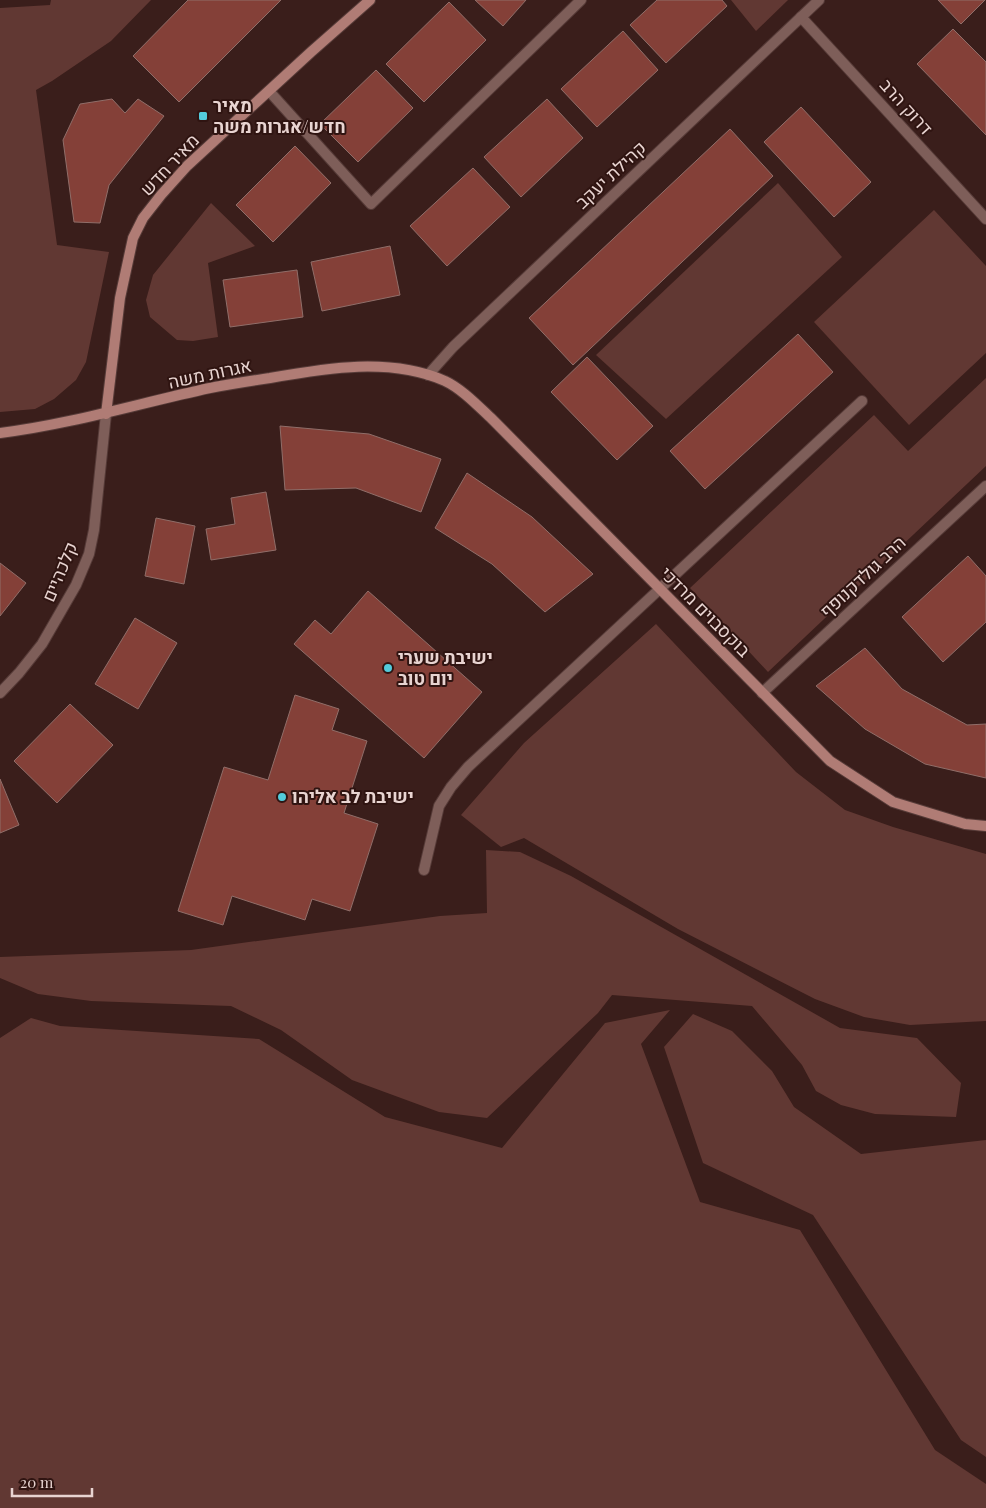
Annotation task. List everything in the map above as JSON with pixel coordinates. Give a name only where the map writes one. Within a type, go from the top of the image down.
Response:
[{"type":"street","name":"מאיר חדש","points":[[106,414],[120,298],[133,238],[143,218],[187,166],[370,0]]},
{"type":"street","points":[[269,90],[371,204],[581,0]]},
{"type":"street","name":"קהילת יעקב","points":[[428,375],[453,347],[819,0]]},
{"type":"street","name":"דרוק הרב","points":[[801,17],[986,219]]},
{"type":"street","name":"אגרות משה","points":[[0,433],[69,423],[211,388],[314,370],[369,366],[393,367],[428,375]]},
{"type":"street","name":"בוקסבוים מרדכי","points":[[428,375],[446,382],[492,419],[830,761],[893,802],[965,824],[986,826]]},
{"type":"street","points":[[424,870],[440,806],[451,787],[468,767],[862,401]]},
{"type":"street","name":"קלכהיים","points":[[0,693],[42,644],[76,584],[89,554],[95,520],[106,414]]},
{"type":"street","name":"הרב גולדקנופף","points":[[762,693],[986,486]]},
{"type":"shaded area","points":[[51,0],[151,0],[111,41],[36,90],[57,245],[109,252],[86,362],[76,380],[54,399],[35,409],[0,412],[0,8],[50,5]]},
{"type":"shaded area","points":[[731,0],[788,0],[756,31]]},
{"type":"shaded area","points":[[778,183],[842,257],[666,419],[596,355]]},
{"type":"shaded area","points":[[211,203],[255,246],[208,263],[218,337],[193,341],[177,340],[150,317],[146,300],[153,275]]},
{"type":"shaded area","points":[[934,210],[986,266],[986,353],[909,425],[814,322]]},
{"type":"shaded area","points":[[986,378],[986,466],[768,672],[690,588],[874,415],[908,451]]},
{"type":"shaded area","points":[[656,624],[796,772],[845,810],[893,827],[986,854],[986,1021],[910,1025],[864,1017],[815,999],[678,929],[524,838],[501,847],[461,815],[524,743]]},
{"type":"shaded area","points":[[486,850],[520,852],[571,876],[840,1028],[917,1038],[961,1083],[956,1117],[875,1114],[841,1105],[816,1091],[802,1065],[752,1006],[612,995],[598,1013],[487,1118],[439,1112],[352,1080],[281,1030],[231,1006],[91,1001],[38,994],[0,978],[0,957],[191,950],[440,916],[487,913]]},
{"type":"shaded area","points":[[670,1010],[641,1044],[700,1202],[800,1230],[935,1450],[986,1484],[986,1508],[0,1508],[0,1038],[31,1018],[60,1026],[259,1039],[385,1117],[502,1148],[605,1023]]},
{"type":"shaded area","points":[[693,1014],[732,1031],[772,1071],[794,1107],[861,1154],[986,1140],[986,1457],[961,1440],[813,1215],[703,1163],[664,1047]]},
{"type":"building","points":[[188,0],[281,0],[179,102],[133,56]]},
{"type":"building","points":[[475,0],[526,0],[503,26]]},
{"type":"building","points":[[657,0],[722,0],[727,6],[666,63],[630,25]]},
{"type":"building","points":[[938,0],[985,0],[961,24]]},
{"type":"building","points":[[449,2],[486,40],[424,102],[386,64]]},
{"type":"building","points":[[953,29],[986,62],[986,135],[917,64]]},
{"type":"building","points":[[623,31],[658,70],[597,127],[561,89]]},
{"type":"building","points":[[376,70],[413,108],[358,162],[320,124]]},
{"type":"building","points":[[112,99],[125,113],[138,99],[164,116],[109,185],[100,223],[74,222],[63,140],[80,104]]},
{"type":"building","points":[[547,99],[583,138],[521,197],[484,157]]},
{"type":"building","points":[[801,107],[871,182],[834,217],[764,142]]},
{"type":"building","points":[[730,129],[773,176],[573,365],[529,318]]},
{"type":"building","points":[[295,146],[331,183],[273,242],[236,205]]},
{"type":"building","points":[[473,168],[510,207],[447,266],[410,226]]},
{"type":"building","points":[[390,246],[400,295],[322,311],[311,262]]},
{"type":"building","points":[[297,270],[303,317],[230,327],[223,280]]},
{"type":"building","points":[[798,334],[833,372],[705,489],[670,451]]},
{"type":"building","points":[[587,357],[653,426],[617,460],[551,392]]},
{"type":"building","points":[[280,426],[369,434],[441,459],[421,512],[356,488],[285,490]]},
{"type":"building","points":[[467,473],[532,517],[593,574],[545,612],[492,564],[435,528]]},
{"type":"building","points":[[266,492],[276,550],[211,560],[206,529],[235,524],[231,498]]},
{"type":"building","points":[[156,518],[195,526],[184,584],[145,576]]},
{"type":"building","points":[[968,556],[986,576],[986,622],[943,662],[902,617]]},
{"type":"building","points":[[0,563],[26,583],[0,616]]},
{"type":"building","name":"ישיבת שערי יום טוב","points":[[368,591],[482,692],[424,758],[294,644],[315,620],[331,634]]},
{"type":"building","points":[[135,618],[177,643],[138,709],[95,684]]},
{"type":"building","points":[[865,648],[902,689],[967,725],[986,724],[986,778],[925,764],[865,729],[816,686]]},
{"type":"building","name":"ישיבת לב אליהו","points":[[295,695],[339,709],[332,730],[367,741],[344,813],[378,824],[350,911],[312,899],[305,920],[232,896],[223,925],[178,911],[224,767],[268,780]]},
{"type":"building","points":[[70,704],[113,745],[57,803],[14,761]]},
{"type":"building","points":[[0,779],[19,825],[0,833]]},
{"type":"place","name":"מאיר חדש/אגרות משה","points":[[203,116]]},
{"type":"place","name":"ישיבת שערי יום טוב","points":[[388,668]]},
{"type":"place","name":"ישיבת לב אליהו","points":[[282,797]]}]
